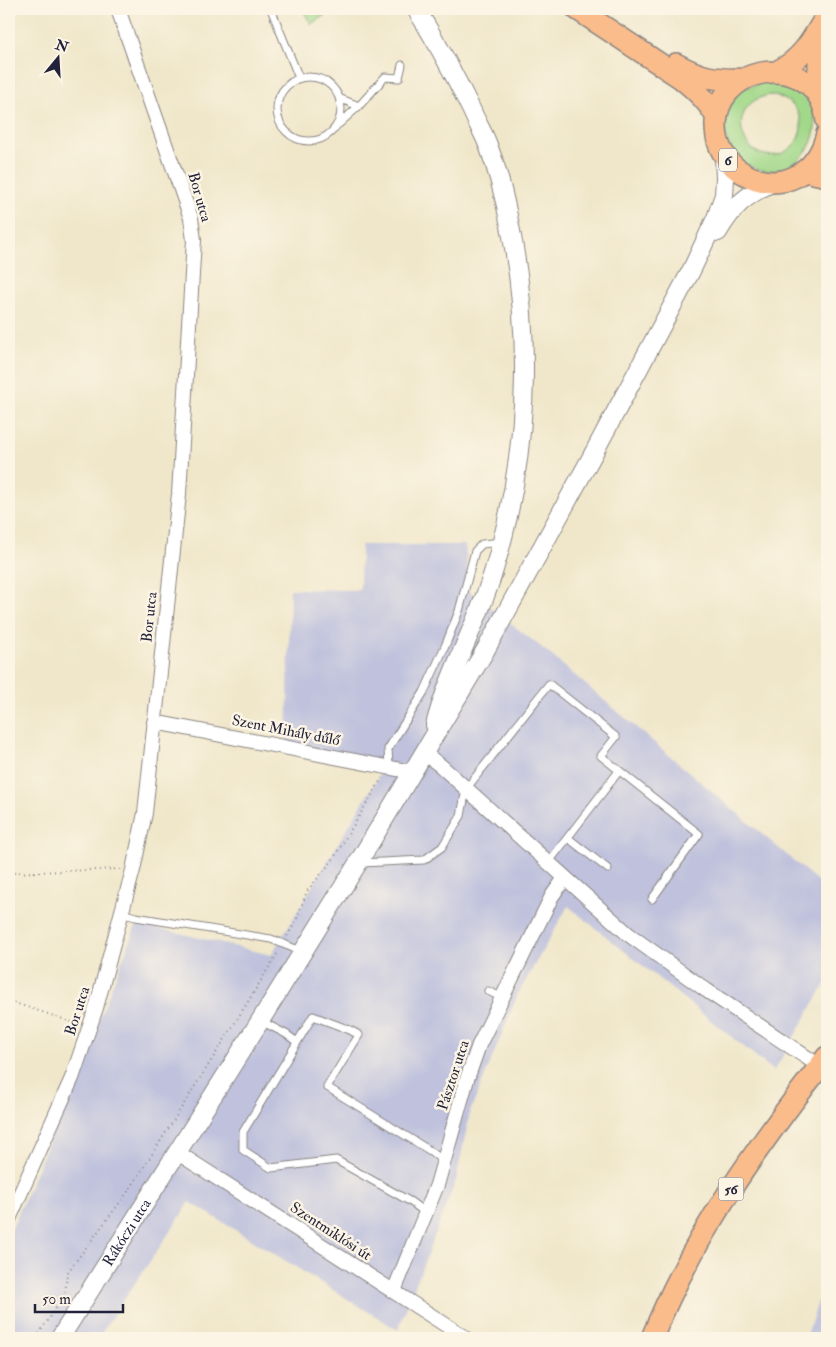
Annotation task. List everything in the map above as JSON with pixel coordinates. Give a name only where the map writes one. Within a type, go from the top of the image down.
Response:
[{"type":"main road","name":"6","points":[[576,9],[680,66],[704,77],[718,80],[743,79]]},
{"type":"main road","name":"6","points":[[778,71],[792,64],[809,45],[827,15]]},
{"type":"main road","name":"6","points":[[599,22],[681,78],[708,103],[717,117]]},
{"type":"main road","name":"6","points":[[818,95],[819,63],[827,46]]},
{"type":"main road","name":"6","points":[[805,172],[790,179],[773,182],[762,181],[750,178],[731,164],[718,140],[717,117],[720,106],[726,95],[743,79],[760,72],[778,71],[801,79],[818,95],[825,110],[827,121]]},
{"type":"main road","points":[[805,172],[820,155],[827,134]]},
{"type":"main road","points":[[805,172],[827,176]]},
{"type":"main road","name":"56","points":[[652,1338],[676,1284],[714,1216],[761,1145],[825,1065]]},
{"type":"street","name":"Bor utca","points":[[9,1219],[72,1078],[96,1008],[133,870],[145,813],[178,494],[194,240],[192,218],[118,9]]},
{"type":"street","points":[[416,9],[439,47],[488,146],[504,199],[516,257],[522,313],[524,364],[524,415],[512,506],[493,574],[475,623],[442,701],[428,748],[441,766],[628,934],[706,990],[825,1065]]},
{"type":"street","points":[[692,269],[716,218],[724,195],[724,154]]},
{"type":"street","points":[[692,269],[705,254],[735,207],[750,194],[773,182]]},
{"type":"street","name":"Rákóczi utca","points":[[60,1338],[178,1153],[428,748],[485,650],[591,458],[692,269]]},
{"type":"street","name":"Szent Mihály dűlő","points":[[154,722],[389,766],[412,772]]},
{"type":"street","name":"Pásztor utca","points":[[394,1291],[437,1186],[467,1079],[479,1044],[552,896],[565,878]]},
{"type":"street","name":"Szentmiklósi út","points":[[178,1153],[466,1338]]},
{"type":"lane","points":[[271,9],[299,78]]},
{"type":"lane","points":[[338,124],[342,112],[340,99],[334,88],[324,80],[312,76],[299,78],[288,84],[280,94],[276,106],[278,119],[284,130],[294,138],[306,142],[319,140],[330,134],[385,77],[399,78],[402,65]]},
{"type":"lane","points":[[340,99],[359,106]]},
{"type":"lane","points":[[389,766],[388,749],[424,692],[446,644],[459,611],[475,552],[482,544],[502,542]]},
{"type":"lane","points":[[358,863],[424,860],[442,848],[461,816],[466,789],[549,684],[616,737],[601,756],[699,834],[652,899]]},
{"type":"lane","points":[[548,863],[620,772]]},
{"type":"lane","points":[[568,838],[608,869]]},
{"type":"lane","points":[[121,913],[271,938],[303,952]]},
{"type":"lane","points":[[488,991],[503,998]]},
{"type":"lane","points":[[426,1213],[411,1202],[336,1160],[271,1168],[243,1150],[243,1132],[313,1016],[359,1035],[327,1087],[432,1152],[444,1162]]},
{"type":"lane","points":[[260,1021],[286,1034],[297,1042]]},
{"type":"path","points":[[285,941],[296,921],[307,891],[332,861],[389,766]]},
{"type":"path","points":[[9,873],[133,870]]},
{"type":"path","points":[[36,1338],[65,1295],[67,1273],[132,1186],[282,947]]},
{"type":"path","points":[[9,1001],[89,1028]]},
{"type":"shaded area","points":[[361,545],[465,545],[469,591],[546,651],[827,889],[827,981],[774,1071],[568,906],[518,994],[470,1112],[456,1180],[398,1330],[190,1202],[98,1338],[9,1338],[9,1235],[75,1080],[137,923],[271,955],[383,769],[287,750],[290,589],[360,590]]},
{"type":"shaded area","points":[[827,1275],[827,1338],[806,1338]]},
{"type":"green space","points":[[302,9],[335,9],[311,24]]},
{"type":"green space","points":[[772,80],[786,83],[798,89],[813,112],[815,127],[812,142],[804,154],[792,164],[778,170],[762,170],[746,164],[732,151],[725,133],[726,123],[728,110],[736,94],[747,88]],"holes":[[[771,95],[778,97],[796,109],[801,121],[801,128],[798,139],[789,149],[780,154],[766,155],[755,151],[746,142],[742,131],[742,119],[746,108],[756,100]]]}]
